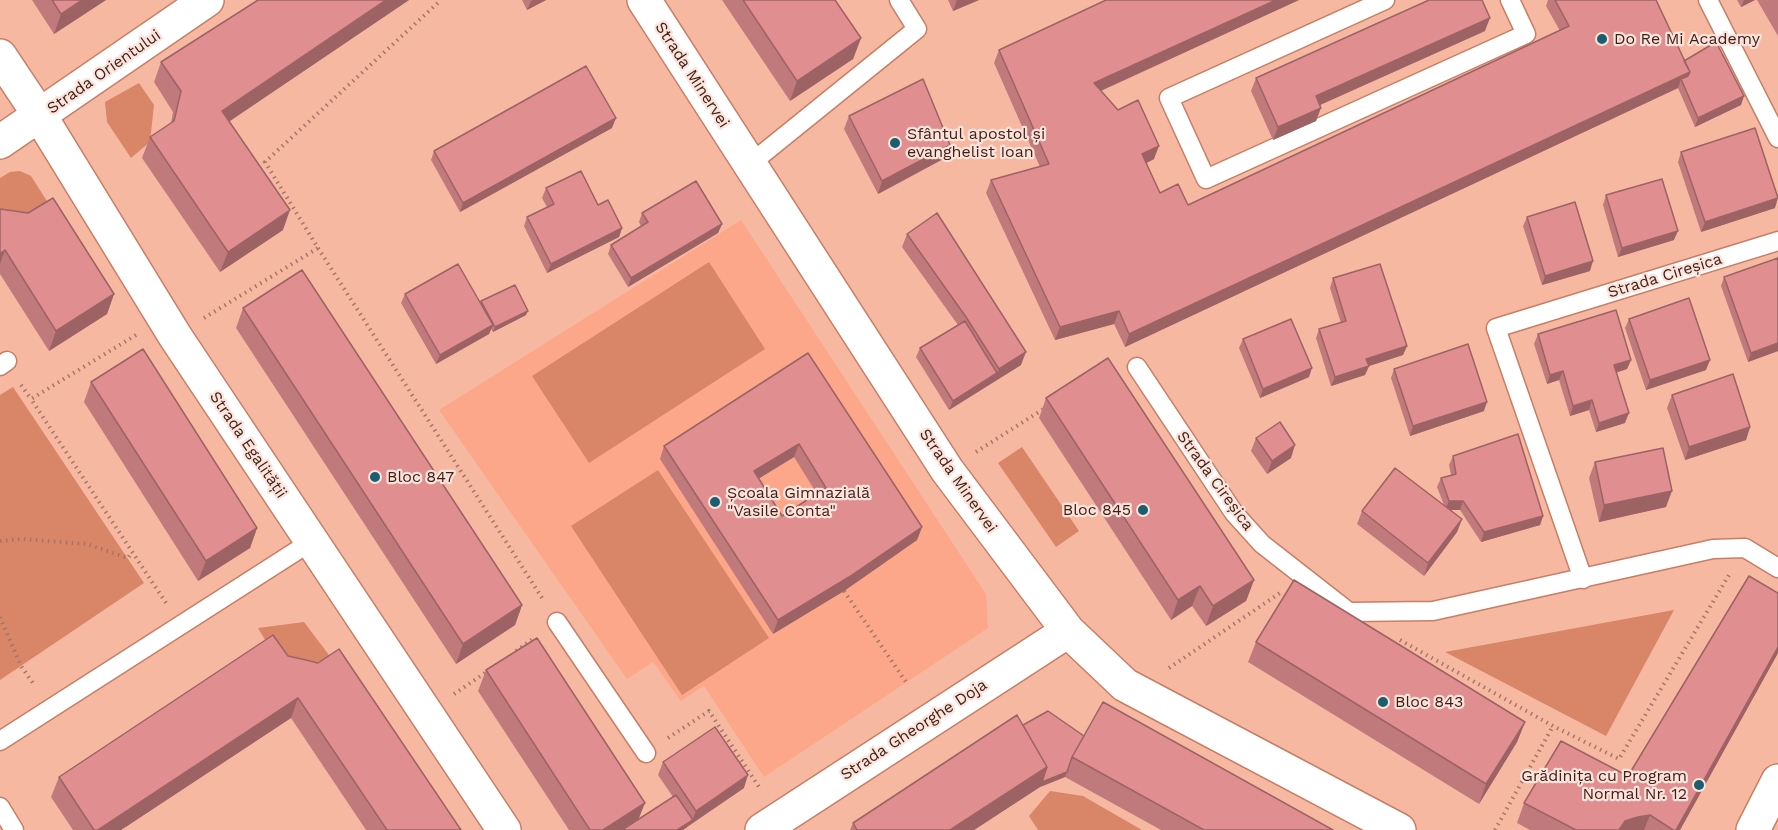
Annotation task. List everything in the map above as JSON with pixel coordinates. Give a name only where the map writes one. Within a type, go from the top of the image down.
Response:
[{"type":"street","name":"Strada Orientului","points":[[0,142],[207,0]]},
{"type":"street","name":"Strada Minervei","points":[[644,0],[947,470],[1068,631],[1125,685],[1399,830]]},
{"type":"street","name":"Strada Egalității","points":[[0,56],[40,116],[170,327],[428,712],[504,830]]},
{"type":"street","name":"Strada Gheorghe Doja","points":[[770,824],[1068,631]]},
{"type":"street","points":[[1753,830],[1778,781]]},
{"type":"lane","points":[[750,164],[917,28],[899,0]]},
{"type":"lane","points":[[1385,0],[1169,98],[1206,179],[1526,34],[1510,0]]},
{"type":"lane","points":[[1708,0],[1778,138]]},
{"type":"lane","name":"Strada Cireșica","points":[[1583,579],[1496,328],[1778,241]]},
{"type":"lane","name":"Strada Cireșica","points":[[1137,367],[1234,513],[1262,544],[1349,612]]},
{"type":"lane","points":[[0,741],[312,541]]},
{"type":"lane","points":[[1349,612],[1432,611],[1713,549],[1745,548],[1778,568]]},
{"type":"lane","points":[[557,622],[646,753]]},
{"type":"lane","points":[[0,807],[14,830]]},
{"type":"path","points":[[441,0],[265,162],[557,622],[511,654]]},
{"type":"path","points":[[181,625],[31,399],[318,248]]},
{"type":"path","points":[[947,470],[1053,403]]},
{"type":"path","points":[[0,541],[21,539],[87,544],[128,558],[132,552]]},
{"type":"path","points":[[1349,612],[1553,726],[1619,759],[1745,548]]},
{"type":"path","points":[[1137,691],[1303,578]]},
{"type":"path","points":[[844,591],[906,682]]},
{"type":"path","points":[[0,617],[21,666],[50,708]]},
{"type":"path","points":[[428,712],[493,667]]},
{"type":"path","points":[[646,753],[709,711],[770,824]]},
{"type":"path","points":[[1495,830],[1553,726]]},
{"type":"shaded area","points":[[139,83],[154,105],[150,142],[131,158],[107,122],[105,102]]},
{"type":"shaded area","points":[[20,171],[31,176],[52,209],[0,225],[0,178],[10,172]]},
{"type":"shaded area","name":"Școala Gimnazială \"Vasile Conta\"","points":[[741,220],[986,594],[988,628],[764,777],[704,686],[681,701],[653,662],[627,679],[439,410]]},
{"type":"shaded area","points":[[709,262],[765,349],[589,463],[532,376]]},
{"type":"shaded area","points":[[13,387],[144,583],[0,680],[0,395]]},
{"type":"shaded area","points":[[1022,447],[1079,531],[1056,547],[998,463]]},
{"type":"shaded area","points":[[658,470],[769,638],[682,695],[571,526]]},
{"type":"shaded area","points":[[1674,610],[1606,736],[1445,652]]},
{"type":"shaded area","points":[[304,622],[335,663],[284,672],[258,628]]},
{"type":"shaded area","points":[[1050,791],[1083,796],[1142,830],[1038,830],[1029,816]]},
{"type":"building","points":[[52,0],[82,0],[61,14]]},
{"type":"building","points":[[258,0],[386,0],[222,111],[290,210],[228,252],[150,137],[174,121],[181,91],[161,62]]},
{"type":"building","points":[[743,0],[835,0],[861,38],[797,81]]},
{"type":"building","points":[[1106,0],[1276,0],[1094,83],[1118,110],[1138,100],[1159,146],[1142,154],[1160,193],[1178,184],[1188,205],[1569,26],[1555,0],[1656,0],[1690,72],[1129,334],[1119,311],[1060,327],[991,180],[1049,164],[999,50]]},
{"type":"building","points":[[1429,0],[1482,0],[1490,18],[1316,96],[1321,108],[1278,127],[1256,78]]},
{"type":"building","points":[[1716,42],[1744,96],[1698,118],[1681,79],[1688,76],[1690,72],[1684,61]]},
{"type":"building","points":[[586,66],[616,118],[463,203],[434,151]]},
{"type":"building","name":"Sfântul apostol și evanghelist Ioan","points":[[923,79],[950,145],[882,181],[849,116]]},
{"type":"building","points":[[1755,128],[1778,198],[1705,222],[1681,152]]},
{"type":"building","points":[[581,171],[598,205],[608,200],[622,228],[551,264],[527,217],[554,204],[546,188]]},
{"type":"building","points":[[1662,179],[1678,231],[1622,248],[1606,195]]},
{"type":"building","points":[[696,181],[722,224],[631,278],[611,245],[648,222],[642,213]]},
{"type":"building","points":[[53,198],[114,294],[56,331],[5,250],[0,254],[0,209],[28,213]]},
{"type":"building","points":[[1575,202],[1593,261],[1545,276],[1527,217]]},
{"type":"building","points":[[937,213],[1026,352],[999,369],[966,317],[907,234]]},
{"type":"building","points":[[1778,258],[1778,343],[1751,353],[1724,277]]},
{"type":"building","points":[[458,264],[493,325],[440,355],[405,294]]},
{"type":"building","points":[[1380,264],[1407,346],[1366,359],[1369,366],[1335,377],[1319,329],[1346,321],[1333,278]]},
{"type":"building","name":"Bloc 847","points":[[302,270],[522,605],[463,644],[243,308]]},
{"type":"building","points":[[515,285],[528,311],[495,327],[481,301]]},
{"type":"building","points":[[1689,298],[1710,360],[1650,380],[1629,319]]},
{"type":"building","points":[[1616,310],[1631,360],[1614,365],[1629,413],[1599,423],[1592,400],[1573,406],[1563,371],[1550,375],[1538,334]]},
{"type":"building","points":[[1291,319],[1312,368],[1263,389],[1243,339]]},
{"type":"building","points":[[965,321],[997,373],[953,401],[920,348]]},
{"type":"building","points":[[1468,344],[1487,402],[1413,426],[1394,369]]},
{"type":"building","points":[[143,349],[257,528],[206,561],[91,382]]},
{"type":"building","points":[[808,353],[922,527],[849,577],[778,620],[664,446]],"holes":[[[799,444],[826,488],[782,516],[754,471]]]},
{"type":"building","name":"Bloc 845","points":[[1108,358],[1254,580],[1213,606],[1200,586],[1178,600],[1046,398]]},
{"type":"building","points":[[1733,374],[1750,427],[1689,447],[1672,395]]},
{"type":"building","points":[[1280,422],[1295,445],[1272,461],[1256,438]]},
{"type":"building","points":[[1518,434],[1543,516],[1484,532],[1463,501],[1449,501],[1441,478],[1456,474],[1453,456]]},
{"type":"building","points":[[1663,448],[1672,491],[1604,505],[1595,462]]},
{"type":"building","points":[[1395,468],[1462,519],[1428,563],[1362,511]]},
{"type":"building","points":[[1749,576],[1778,593],[1778,647],[1676,830],[1650,815],[1625,821],[1619,830],[1576,830],[1524,803],[1561,741],[1628,776]]},
{"type":"building","name":"Bloc 843","points":[[1294,580],[1525,722],[1486,784],[1256,642]]},
{"type":"building","points":[[273,635],[288,656],[318,663],[339,649],[461,830],[387,830],[298,698],[98,830],[94,830],[59,777]]},
{"type":"building","points":[[537,638],[645,803],[603,830],[590,830],[486,670]]},
{"type":"building","points":[[1103,702],[1333,830],[1204,830],[1072,757]]},
{"type":"building","points":[[1048,711],[1084,736],[1072,757],[1067,772],[1042,782],[1047,767],[1023,725]]},
{"type":"building","points":[[1017,715],[1047,767],[950,830],[857,830],[853,823]]},
{"type":"building","points":[[715,727],[748,775],[696,811],[663,762]]},
{"type":"building","points":[[676,795],[693,820],[677,830],[622,830]]},
{"type":"place","name":"Do Re Mi Academy","points":[[1602,39]]},
{"type":"place","name":"Sfântul apostol și evanghelist Ioan","points":[[895,143]]},
{"type":"place","name":"Bloc 847","points":[[375,477]]},
{"type":"place","name":"Școala Gimnazială \"Vasile Conta\"","points":[[715,502]]},
{"type":"place","name":"Bloc 845","points":[[1143,510]]},
{"type":"place","name":"Bloc 843","points":[[1383,702]]},
{"type":"place","name":"Grădinița cu Program Normal Nr. 12","points":[[1699,785]]}]
